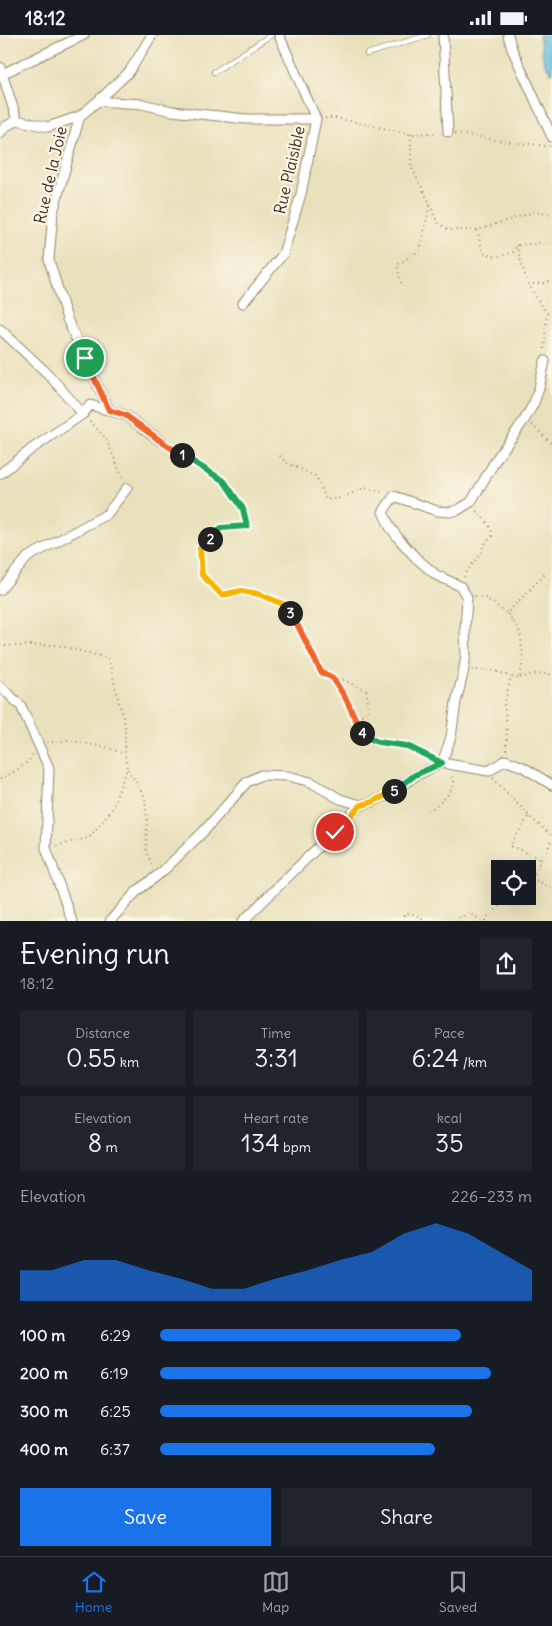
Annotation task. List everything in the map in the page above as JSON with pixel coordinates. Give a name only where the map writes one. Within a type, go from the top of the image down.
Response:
[{"type":"street","points":[[18,120],[1,70],[84,35]]},
{"type":"street","points":[[0,133],[5,127],[18,120],[48,127],[80,116],[129,72],[152,35]]},
{"type":"street","name":"Rue Plaisible","points":[[243,303],[284,254],[301,194],[316,119],[279,35]]},
{"type":"street","points":[[443,35],[448,132]]},
{"type":"street","points":[[508,35],[512,49],[552,137]]},
{"type":"street","points":[[98,101],[142,104],[172,111],[246,119],[316,119]]},
{"type":"street","name":"Rue de la Joie","points":[[80,116],[53,212],[49,260],[68,319],[109,410]]},
{"type":"street","points":[[0,329],[48,374],[83,414]]},
{"type":"street","points":[[442,763],[451,737],[456,702],[464,671],[467,597],[460,586],[436,575],[416,558],[390,527],[384,512],[394,496],[437,511],[449,512],[458,510],[471,502],[497,458],[534,403],[544,361]]},
{"type":"street","points":[[0,475],[33,448],[83,414],[90,405],[125,415],[162,442]]},
{"type":"street","points":[[0,590],[28,557],[107,514],[127,488]]},
{"type":"street","points":[[0,686],[21,706],[49,768],[46,848],[72,921]]},
{"type":"street","points":[[243,921],[361,805],[391,793],[415,775],[442,763],[489,771],[505,760],[523,767],[552,785]]},
{"type":"street","points":[[110,921],[137,891],[162,872],[204,831],[247,782],[261,775],[288,776],[312,782],[340,799],[361,805]]},
{"type":"lane","points":[[214,72],[271,35]]},
{"type":"lane","points":[[367,54],[428,35]]},
{"type":"path","points":[[316,119],[336,118],[411,134],[448,132],[552,147]]},
{"type":"path","points":[[411,134],[411,166],[437,222],[449,230],[477,230],[534,213],[552,215]]},
{"type":"path","points":[[401,283],[397,265],[420,250],[430,204]]},
{"type":"path","points":[[477,230],[483,253],[496,257],[514,252],[517,245]]},
{"type":"path","points":[[517,245],[541,243],[552,245]]},
{"type":"path","points":[[517,245],[522,270],[528,284],[548,313],[543,345],[544,361]]},
{"type":"path","points":[[528,284],[552,280]]},
{"type":"path","points":[[83,414],[106,439],[127,488]]},
{"type":"path","points":[[525,419],[552,444]]},
{"type":"path","points":[[162,442],[224,481],[243,509],[247,526],[221,528],[200,548],[202,575],[222,595],[241,591],[259,594],[285,605],[298,626],[321,672],[333,678],[344,680],[366,691],[368,713],[355,717]]},
{"type":"path","points":[[280,456],[287,463],[317,477],[326,500],[342,498],[364,488],[382,490],[400,497],[394,496]]},
{"type":"path","points":[[460,586],[467,571],[482,553],[483,546],[492,536],[492,529],[488,521],[483,519],[471,502]]},
{"type":"path","points":[[507,613],[545,575]]},
{"type":"path","points":[[467,597],[479,596],[488,600],[507,613],[519,629],[523,659],[520,679]]},
{"type":"path","points":[[0,646],[57,645],[108,658],[125,725],[127,768],[145,798],[147,819],[146,851],[154,868],[162,872]]},
{"type":"path","points":[[464,671],[491,669],[520,679],[533,674],[552,674]]},
{"type":"path","points":[[505,760],[507,725],[504,705],[511,677]]},
{"type":"path","points":[[333,678],[364,736],[378,742],[407,746],[442,763],[454,780],[453,788],[447,797],[428,811]]},
{"type":"path","points":[[0,779],[20,768],[31,758],[38,744],[68,740],[105,747],[125,754]]},
{"type":"path","points":[[46,848],[89,838],[112,809],[127,768]]},
{"type":"path","points":[[489,771],[495,781],[528,816],[552,837],[548,851],[536,869]]},
{"type":"path","points":[[528,816],[510,846],[541,859]]},
{"type":"path","points":[[536,879],[552,888]]},
{"type":"path","points":[[456,921],[458,917],[462,917],[467,913],[483,920],[486,919],[501,905]]},
{"type":"path","points":[[404,921],[404,915],[410,913],[426,921]]},
{"type":"water","points":[[539,35],[552,35],[552,74],[544,63]]},
{"type":"route","points":[[85,358],[109,410],[125,415],[162,442],[224,481],[243,509],[247,526],[221,528],[200,548],[202,575],[222,595],[241,591],[259,594],[285,605],[298,626],[321,672],[333,678],[346,699],[364,736],[378,742],[407,746],[442,763],[415,775],[391,793],[361,805],[335,832]]}]
